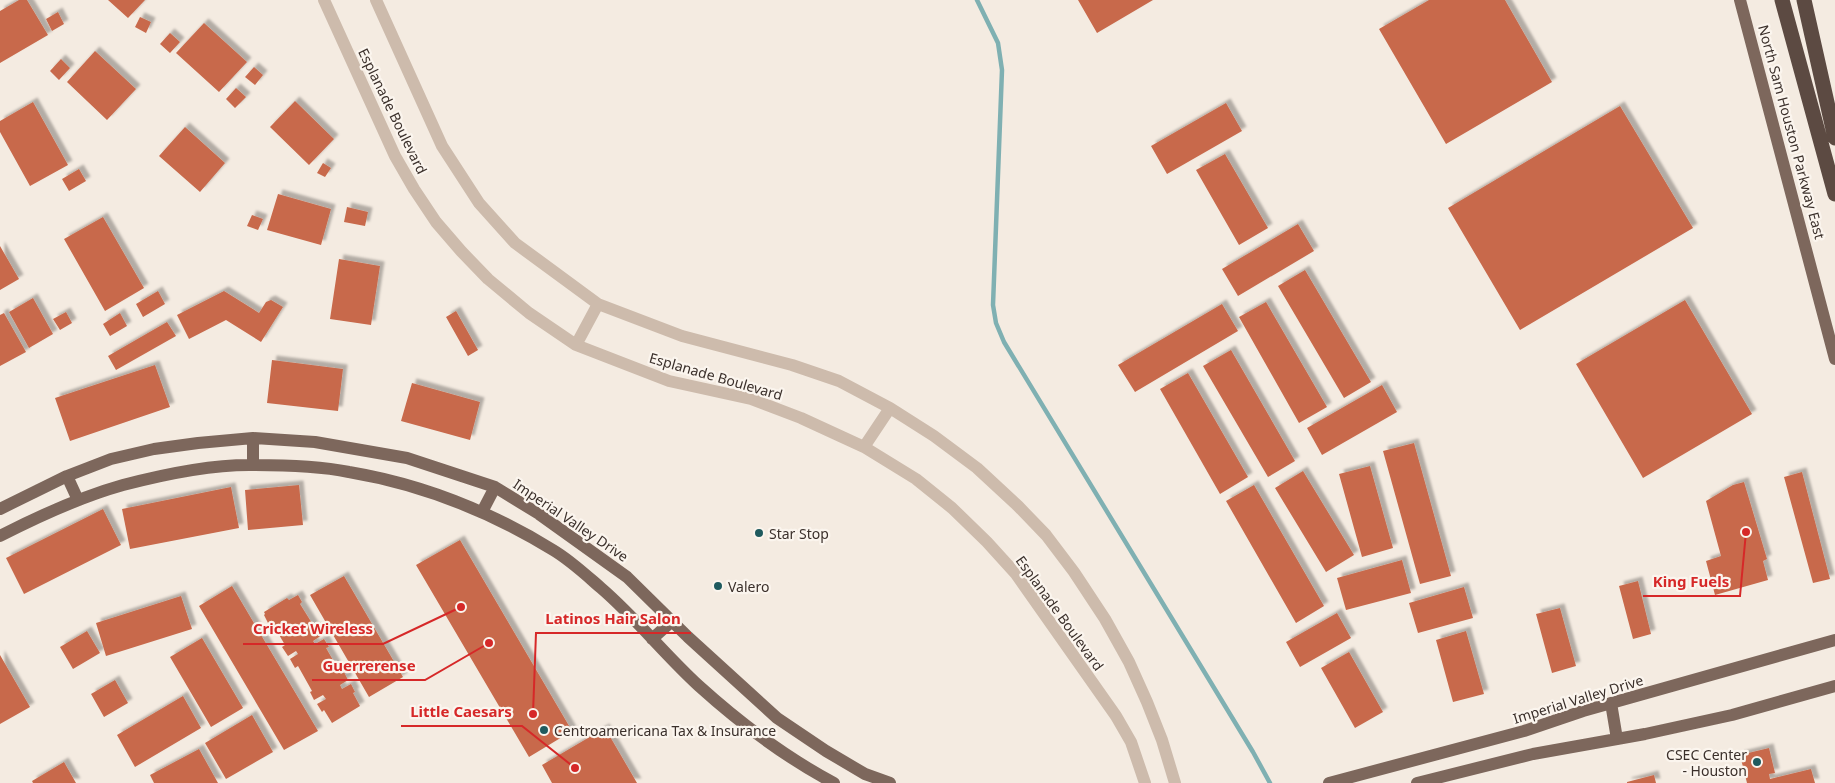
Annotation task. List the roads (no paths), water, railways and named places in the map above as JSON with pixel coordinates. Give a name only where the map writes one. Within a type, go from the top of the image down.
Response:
[{"type":"highway","points":[[1782,0],[1835,194]]},
{"type":"highway","points":[[1804,0],[1835,138]]},
{"type":"main road","name":"North Sam Houston Parkway East","points":[[1740,0],[1835,359]]},
{"type":"main road","points":[[253,438],[253,465]]},
{"type":"main road","name":"Imperial Valley Drive","points":[[0,509],[67,476],[110,459],[198,443],[253,438],[315,442],[407,458],[495,487],[539,514],[627,577],[777,718],[873,780],[890,783]]},
{"type":"main road","points":[[0,536],[37,517],[122,485],[164,475],[207,469],[253,465],[349,472],[429,492],[482,512],[555,551],[603,589],[699,686],[754,732],[804,767],[834,783]]},
{"type":"main road","points":[[67,476],[78,500]]},
{"type":"main road","points":[[482,512],[495,487]]},
{"type":"main road","points":[[652,639],[672,621]]},
{"type":"main road","name":"Imperial Valley Drive","points":[[1330,783],[1524,731],[1835,640]]},
{"type":"main road","points":[[1417,783],[1533,754],[1732,715],[1835,686]]},
{"type":"main road","points":[[1611,704],[1617,739]]},
{"type":"street","name":"Esplanade Boulevard","points":[[324,0],[395,156],[414,189],[436,222],[461,252],[488,278],[529,313],[576,345],[669,381],[751,399],[828,429],[864,447],[916,479],[952,508],[1016,574],[1116,716],[1131,742],[1145,783]]},
{"type":"street","name":"Esplanade Boulevard","points":[[376,0],[442,146],[479,203],[515,243],[598,304],[682,336],[792,365],[840,382],[890,408],[934,436],[977,468],[1029,518],[1046,536],[1074,572],[1105,618],[1129,662],[1162,740],[1175,783]]},
{"type":"street","points":[[576,345],[598,304]]},
{"type":"street","points":[[864,447],[890,408]]},
{"type":"waterway","points":[[977,0],[998,43],[1002,70],[993,305],[996,323],[1004,342],[1270,783]]},
{"type":"place","name":"King Fuels","points":[[1746,532]]},
{"type":"place","name":"Star Stop","points":[[759,533]]},
{"type":"place","name":"Valero","points":[[718,586]]},
{"type":"place","name":"Cricket Wireless","points":[[461,607]]},
{"type":"place","name":"Guerrerense","points":[[489,643]]},
{"type":"place","name":"Latinos Hair Salon","points":[[533,714]]},
{"type":"place","name":"Centroamericana Tax & Insurance","points":[[544,730]]},
{"type":"place","name":"CSEC Center - Houston","points":[[1757,762]]},
{"type":"place","name":"Little Caesars","points":[[575,768]]}]
